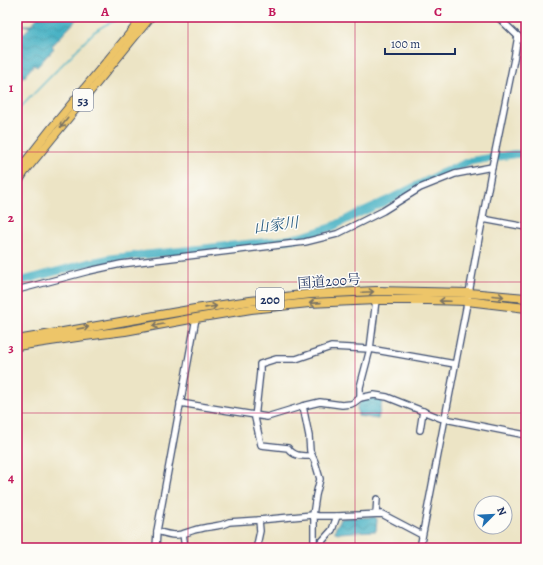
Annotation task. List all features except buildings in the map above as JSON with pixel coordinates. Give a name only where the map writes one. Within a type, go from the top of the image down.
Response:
[{"type":"highway","name":"国道200号","points":[[17,340],[195,309],[311,294],[376,291],[424,292],[468,297],[526,308]]},
{"type":"highway","name":"国道200号","points":[[17,346],[125,331],[251,309],[309,303],[468,297],[526,298]]},
{"type":"main road","name":"53","points":[[17,172],[53,126],[144,17]]},
{"type":"main road","name":"53","points":[[17,184],[47,144],[151,17]]},
{"type":"street","points":[[17,21],[20,17]]},
{"type":"street","points":[[498,17],[526,44]]},
{"type":"street","points":[[420,548],[518,36]]},
{"type":"street","points":[[17,290],[121,264],[305,242],[323,238],[337,234],[383,211],[420,188],[455,174],[492,167]]},
{"type":"street","points":[[483,219],[526,227]]},
{"type":"street","points":[[360,398],[360,387],[370,349],[376,300]]},
{"type":"street","points":[[156,548],[157,531],[196,318]]},
{"type":"street","points":[[312,456],[300,456],[290,452],[288,448],[261,444],[254,418],[260,364],[276,359],[296,359],[332,348],[370,349],[455,364]]},
{"type":"street","points":[[180,403],[267,417],[320,402],[342,405],[351,404],[360,398],[374,395],[387,397],[440,418],[526,435]]},
{"type":"street","points":[[303,406],[309,436],[310,451],[320,479],[313,515],[315,548]]},
{"type":"street","points":[[420,430],[423,411]]},
{"type":"street","points":[[376,514],[377,499]]},
{"type":"street","points":[[157,531],[173,535],[227,524],[229,522],[313,515],[337,516],[382,514],[422,535]]},
{"type":"street","points":[[315,548],[332,530],[337,516]]},
{"type":"street","points":[[258,548],[257,545],[260,531],[259,520]]},
{"type":"street","points":[[183,534],[185,548]]},
{"type":"water","points":[[38,17],[79,17],[52,46],[54,48],[37,67],[34,65],[25,77],[24,76],[17,83],[17,40],[30,27],[23,25],[31,25]]},
{"type":"water","points":[[377,397],[383,398],[378,419],[358,416],[357,407],[360,402],[365,399]]},
{"type":"water","points":[[375,517],[377,519],[376,531],[335,532],[335,529],[343,518]]},
{"type":"waterway","points":[[17,111],[94,32],[105,25],[125,17]]},
{"type":"waterway","name":"山家川","points":[[17,282],[88,263],[114,258],[285,240],[304,236],[332,227],[440,174],[471,161],[515,154],[526,154]]}]
